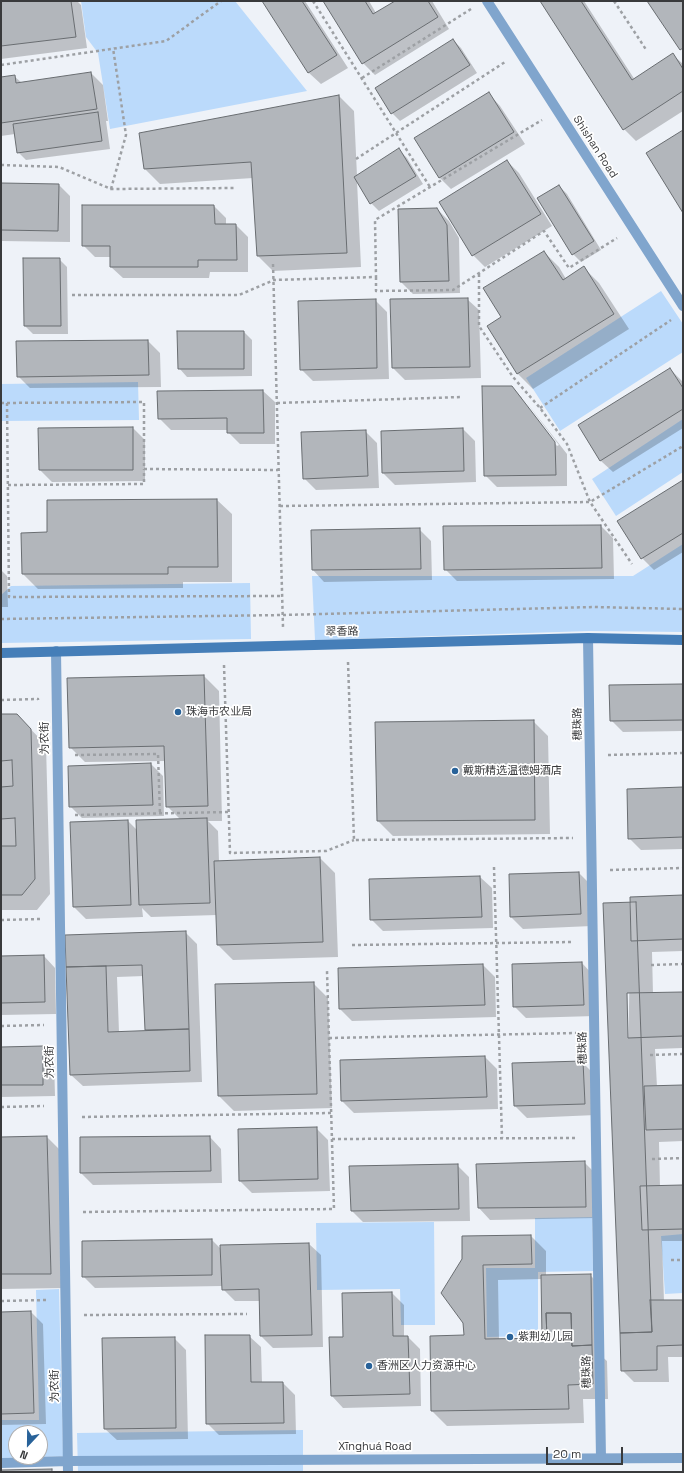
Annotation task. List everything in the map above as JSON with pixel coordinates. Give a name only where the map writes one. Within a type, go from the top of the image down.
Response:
[{"type":"main road","name":"翠香路","points":[[1,652],[56,652],[588,638],[683,640]]},
{"type":"street","name":"Shishan Road","points":[[487,1],[683,306]]},
{"type":"street","name":"穗珠路","points":[[588,638],[601,1458]]},
{"type":"street","name":"为农街","points":[[56,652],[68,1472]]},
{"type":"street","name":"Xīnghuá Road","points":[[1,1463],[68,1461],[683,1458]]},
{"type":"path","points":[[1,65],[166,41],[222,1]]},
{"type":"path","points":[[313,1],[430,187]]},
{"type":"path","points":[[614,1],[647,51]]},
{"type":"path","points":[[362,78],[476,5]]},
{"type":"path","points":[[111,188],[126,135],[113,48]]},
{"type":"path","points":[[356,159],[520,52]]},
{"type":"path","points":[[558,111],[374,220],[376,291],[453,290],[544,231],[569,268],[633,229]]},
{"type":"path","points":[[1,165],[59,167],[111,188],[234,188]]},
{"type":"path","points":[[273,264],[283,646]]},
{"type":"path","points":[[479,274],[479,326],[512,378],[540,408],[567,444],[590,502],[632,564]]},
{"type":"path","points":[[72,295],[239,295],[274,280],[376,277]]},
{"type":"path","points":[[540,408],[676,316]]},
{"type":"path","points":[[277,403],[462,397]]},
{"type":"path","points":[[1,403],[144,402],[144,484],[8,484]]},
{"type":"path","points":[[7,403],[9,597],[282,596]]},
{"type":"path","points":[[280,506],[590,502],[683,446]]},
{"type":"path","points":[[144,469],[278,470]]},
{"type":"path","points":[[1,619],[282,615],[594,606],[683,609]]},
{"type":"path","points":[[348,644],[354,840]]},
{"type":"path","points":[[223,647],[230,853],[326,851],[354,840],[591,838]]},
{"type":"path","points":[[1,700],[38,699],[38,707]]},
{"type":"path","points":[[590,755],[683,753]]},
{"type":"path","points":[[57,755],[158,754],[160,814]]},
{"type":"path","points":[[58,816],[229,812]]},
{"type":"path","points":[[494,867],[502,1138]]},
{"type":"path","points":[[592,870],[683,868]]},
{"type":"path","points":[[1,920],[60,918]]},
{"type":"path","points":[[352,945],[593,942]]},
{"type":"path","points":[[651,965],[683,964]]},
{"type":"path","points":[[64,1212],[334,1209],[327,971]]},
{"type":"path","points":[[1,1026],[61,1025]]},
{"type":"path","points":[[329,1038],[594,1032]]},
{"type":"path","points":[[650,1055],[683,1054]]},
{"type":"path","points":[[1,1107],[63,1106]]},
{"type":"path","points":[[63,1117],[331,1113]]},
{"type":"path","points":[[332,1139],[596,1137]]},
{"type":"path","points":[[652,1159],[683,1158]]},
{"type":"path","points":[[671,1260],[683,1260]]},
{"type":"path","points":[[1,1302],[66,1300]]},
{"type":"path","points":[[66,1315],[247,1314]]},
{"type":"shaded area","points":[[81,1],[235,1],[307,91],[110,129],[98,53],[86,37]]},
{"type":"shaded area","points":[[661,291],[683,324],[683,352],[560,431],[526,378]]},
{"type":"shaded area","points":[[138,382],[139,420],[1,421],[1,384]]},
{"type":"shaded area","points":[[683,419],[683,472],[616,516],[592,479]]},
{"type":"shaded area","points":[[683,544],[683,632],[589,631],[315,640],[312,576],[633,576]]},
{"type":"shaded area","points":[[250,583],[251,639],[1,643],[1,595],[11,586]]},
{"type":"shaded area","points":[[592,1217],[593,1271],[538,1272],[538,1336],[487,1337],[486,1268],[535,1268],[535,1218]]},
{"type":"shaded area","points":[[434,1222],[435,1325],[401,1325],[400,1289],[317,1290],[316,1223]]},
{"type":"shaded area","points":[[683,1234],[683,1293],[665,1294],[661,1236]]},
{"type":"shaded area","points":[[59,1289],[63,1456],[48,1457],[48,1425],[8,1425],[8,1458],[1,1458],[1,1420],[39,1420],[36,1290]]},
{"type":"shaded area","points":[[303,1430],[303,1472],[78,1472],[77,1433]]},
{"type":"building","points":[[1,1],[71,1],[76,37],[1,46]]},
{"type":"building","points":[[262,1],[302,1],[337,55],[308,73]]},
{"type":"building","points":[[323,1],[365,1],[373,14],[395,1],[428,1],[438,17],[362,64]]},
{"type":"building","points":[[540,1],[581,1],[632,80],[673,53],[683,69],[683,91],[623,130]]},
{"type":"building","points":[[647,1],[683,1],[683,48],[680,50]]},
{"type":"building","points":[[453,39],[470,65],[391,114],[375,88]]},
{"type":"building","points":[[91,72],[97,109],[1,123],[1,77],[15,75],[16,83]]},
{"type":"building","points":[[489,92],[514,132],[439,178],[414,138]]},
{"type":"building","points":[[339,95],[347,253],[257,256],[251,162],[144,169],[139,133]]},
{"type":"building","points":[[98,112],[102,141],[17,153],[13,124]]},
{"type":"building","points":[[683,130],[683,213],[646,153]]},
{"type":"building","points":[[399,148],[416,176],[370,204],[354,177]]},
{"type":"building","points":[[507,160],[541,214],[472,256],[439,202]]},
{"type":"building","points":[[1,183],[59,184],[58,231],[1,230]]},
{"type":"building","points":[[559,185],[594,241],[572,255],[537,198]]},
{"type":"building","points":[[82,205],[214,205],[215,224],[236,224],[237,260],[198,260],[198,267],[110,267],[110,246],[82,246]]},
{"type":"building","points":[[437,208],[447,225],[449,281],[400,282],[398,209]]},
{"type":"building","points":[[544,251],[563,280],[584,266],[614,314],[517,374],[487,326],[501,317],[483,288]]},
{"type":"building","points":[[23,258],[60,258],[61,326],[24,326]]},
{"type":"building","points":[[468,298],[470,367],[392,368],[390,299]]},
{"type":"building","points":[[376,299],[377,368],[300,370],[298,301]]},
{"type":"building","points":[[177,331],[244,331],[244,369],[178,369]]},
{"type":"building","points":[[148,340],[149,375],[17,377],[16,341]]},
{"type":"building","points":[[670,368],[683,388],[683,409],[600,461],[578,425]]},
{"type":"building","points":[[482,386],[512,386],[555,442],[556,475],[484,476]]},
{"type":"building","points":[[263,390],[264,433],[227,433],[227,418],[158,419],[157,391]]},
{"type":"building","points":[[133,427],[133,470],[39,470],[38,428]]},
{"type":"building","points":[[463,428],[464,471],[382,473],[381,431]]},
{"type":"building","points":[[366,430],[368,476],[303,479],[301,432]]},
{"type":"building","points":[[683,480],[683,533],[641,559],[617,521]]},
{"type":"building","points":[[217,499],[218,567],[168,567],[168,574],[22,574],[21,533],[47,532],[47,500]]},
{"type":"building","points":[[601,525],[602,568],[444,570],[443,526]]},
{"type":"building","points":[[420,528],[421,569],[312,570],[311,530]]},
{"type":"building","points":[[204,675],[208,806],[166,807],[164,746],[69,748],[67,678]]},
{"type":"building","points":[[683,684],[683,720],[610,721],[609,685]]},
{"type":"building","points":[[1,714],[17,714],[31,729],[35,879],[22,895],[1,895]]},
{"type":"building","name":"戴斯精选温德姆酒店","points":[[534,720],[535,820],[377,821],[375,722]]},
{"type":"building","points":[[12,760],[13,786],[1,787],[1,761]]},
{"type":"building","points":[[151,763],[153,805],[69,807],[68,766]]},
{"type":"building","points":[[683,787],[683,837],[628,839],[627,789]]},
{"type":"building","points":[[15,818],[16,846],[1,846],[1,819]]},
{"type":"building","points":[[207,818],[210,903],[139,905],[136,820]]},
{"type":"building","points":[[128,820],[131,905],[73,907],[70,822]]},
{"type":"building","points":[[320,857],[323,942],[217,945],[214,861]]},
{"type":"building","points":[[579,872],[581,914],[510,917],[509,874]]},
{"type":"building","points":[[480,876],[482,917],[370,920],[369,879]]},
{"type":"building","points":[[683,895],[683,939],[631,941],[630,897]]},
{"type":"building","points":[[636,902],[652,1332],[620,1333],[603,903]]},
{"type":"building","points":[[186,931],[189,1029],[145,1030],[142,965],[66,967],[65,935]]},
{"type":"building","points":[[44,955],[45,1002],[1,1003],[1,956]]},
{"type":"building","points":[[582,962],[584,1005],[513,1007],[512,964]]},
{"type":"building","points":[[483,964],[485,1005],[339,1009],[338,968]]},
{"type":"building","points":[[106,966],[108,1032],[189,1029],[190,1071],[70,1075],[66,967]]},
{"type":"building","points":[[314,982],[317,1094],[218,1096],[215,984]]},
{"type":"building","points":[[683,992],[683,1036],[628,1038],[627,993]]},
{"type":"building","points":[[43,1046],[43,1085],[1,1085],[1,1047]]},
{"type":"building","points":[[485,1056],[487,1097],[341,1101],[340,1060]]},
{"type":"building","points":[[583,1061],[585,1104],[514,1106],[512,1063]]},
{"type":"building","points":[[683,1085],[683,1129],[646,1130],[644,1086]]},
{"type":"building","points":[[317,1127],[318,1179],[239,1181],[238,1129]]},
{"type":"building","points":[[47,1136],[51,1274],[1,1274],[1,1137]]},
{"type":"building","points":[[210,1136],[211,1171],[80,1173],[80,1137]]},
{"type":"building","points":[[585,1161],[586,1207],[478,1208],[476,1164]]},
{"type":"building","points":[[458,1164],[459,1209],[351,1211],[349,1166]]},
{"type":"building","points":[[683,1185],[683,1229],[642,1230],[640,1186]]},
{"type":"building","points":[[531,1235],[532,1264],[483,1265],[485,1339],[547,1338],[546,1313],[571,1313],[572,1346],[592,1345],[593,1384],[568,1385],[569,1409],[431,1411],[430,1336],[464,1335],[463,1323],[441,1293],[462,1259],[462,1236]]},
{"type":"building","points":[[212,1239],[212,1275],[82,1277],[82,1241]]},
{"type":"building","points":[[309,1243],[312,1335],[260,1336],[259,1289],[222,1290],[220,1245]]},
{"type":"building","points":[[591,1274],[592,1345],[572,1346],[571,1313],[546,1313],[547,1338],[542,1338],[541,1275]]},
{"type":"building","name":"香洲区人力资源中心","points":[[392,1292],[393,1336],[408,1336],[410,1394],[331,1396],[329,1337],[343,1337],[342,1293]]},
{"type":"building","points":[[650,1300],[683,1300],[683,1345],[657,1346],[657,1370],[621,1371],[620,1333],[652,1332]]},
{"type":"building","points":[[31,1311],[34,1413],[1,1414],[1,1312]]},
{"type":"building","points":[[205,1335],[250,1335],[251,1382],[283,1382],[284,1423],[206,1424]]},
{"type":"building","points":[[175,1337],[176,1428],[104,1429],[102,1338]]},
{"type":"building","points":[[52,1469],[52,1472],[1,1472],[1,1470]]},
{"type":"place","name":"珠海市农业局","points":[[178,712]]},
{"type":"place","name":"戴斯精选温德姆酒店","points":[[455,771]]},
{"type":"place","name":"紫荆幼儿园","points":[[510,1337]]},
{"type":"place","name":"香洲区人力资源中心","points":[[369,1366]]}]
